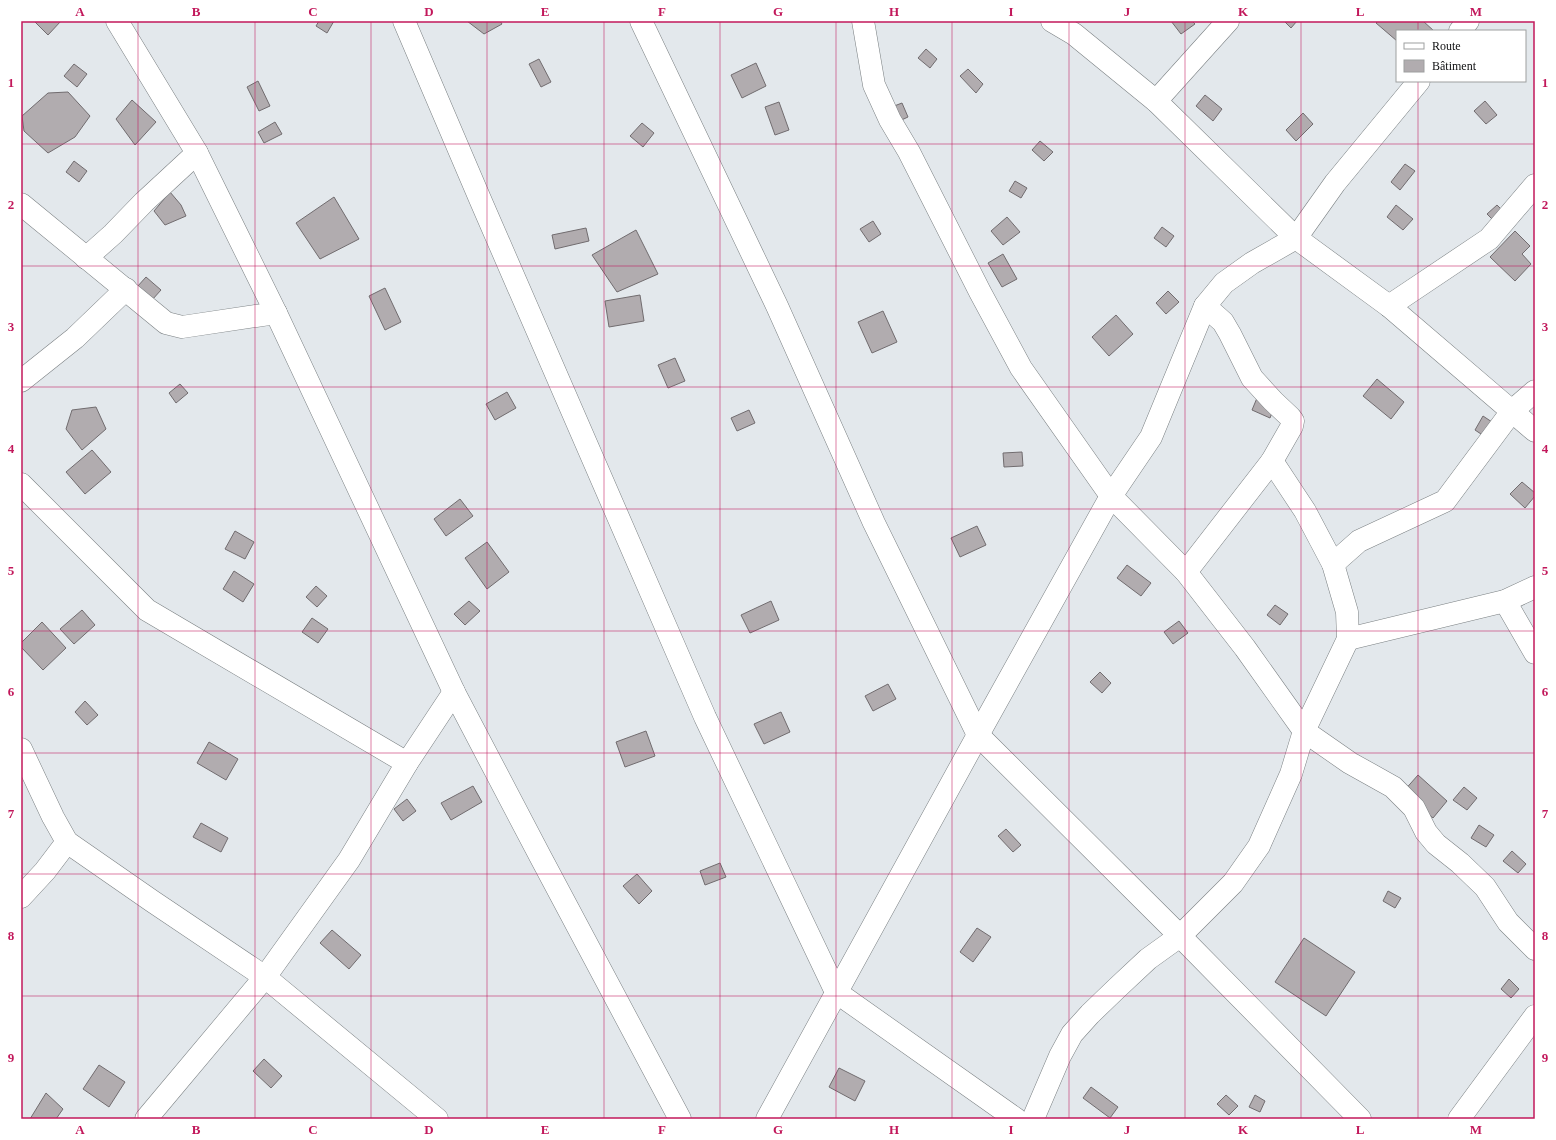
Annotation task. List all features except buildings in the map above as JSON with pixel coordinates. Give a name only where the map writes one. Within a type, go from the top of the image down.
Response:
[{"type":"street","points":[[117,21],[197,154],[276,313],[454,692],[680,1119]]},
{"type":"street","points":[[404,21],[705,717],[836,992],[1016,1119]]},
{"type":"street","points":[[641,21],[776,306],[874,523],[978,735],[1180,936],[1360,1119]]},
{"type":"street","points":[[863,21],[874,85],[890,120],[909,152],[1020,368],[1111,496],[1186,572],[1245,648],[1304,731],[1350,763],[1393,787],[1414,808],[1426,832],[1436,844],[1485,887],[1508,922],[1535,949]]},
{"type":"street","points":[[1052,21],[1079,27],[1296,238],[1389,306],[1535,431]]},
{"type":"street","points":[[1156,101],[1228,21]]},
{"type":"street","points":[[1461,30],[1468,21]]},
{"type":"street","points":[[768,1119],[836,992],[1111,496],[1151,437],[1206,306],[1224,283],[1252,263],[1296,238],[1335,184],[1418,82]]},
{"type":"street","points":[[86,258],[113,234],[144,202],[197,154]]},
{"type":"street","points":[[1389,306],[1489,238],[1535,185]]},
{"type":"street","points":[[21,204],[166,323],[182,327],[199,326],[276,313]]},
{"type":"street","points":[[21,381],[76,338],[126,290]]},
{"type":"street","points":[[1186,572],[1272,461],[1292,426],[1293,421],[1252,378],[1223,322],[1206,306]]},
{"type":"street","points":[[1333,564],[1359,540],[1444,501],[1512,411],[1535,391]]},
{"type":"street","points":[[1033,1119],[1060,1056],[1072,1034],[1090,1014],[1148,959],[1180,936],[1234,883],[1259,846],[1291,774],[1304,731],[1348,639],[1347,612],[1333,564],[1305,511],[1272,461]]},
{"type":"street","points":[[21,484],[147,610],[407,763]]},
{"type":"street","points":[[1348,639],[1505,601],[1535,586]]},
{"type":"street","points":[[1505,601],[1535,653]]},
{"type":"street","points":[[146,1119],[265,977],[349,860],[407,763],[454,692]]},
{"type":"street","points":[[21,749],[53,817],[67,842],[265,977],[438,1119]]},
{"type":"street","points":[[21,897],[45,871],[67,842]]},
{"type":"street","points":[[1459,1119],[1535,1016]]}]
